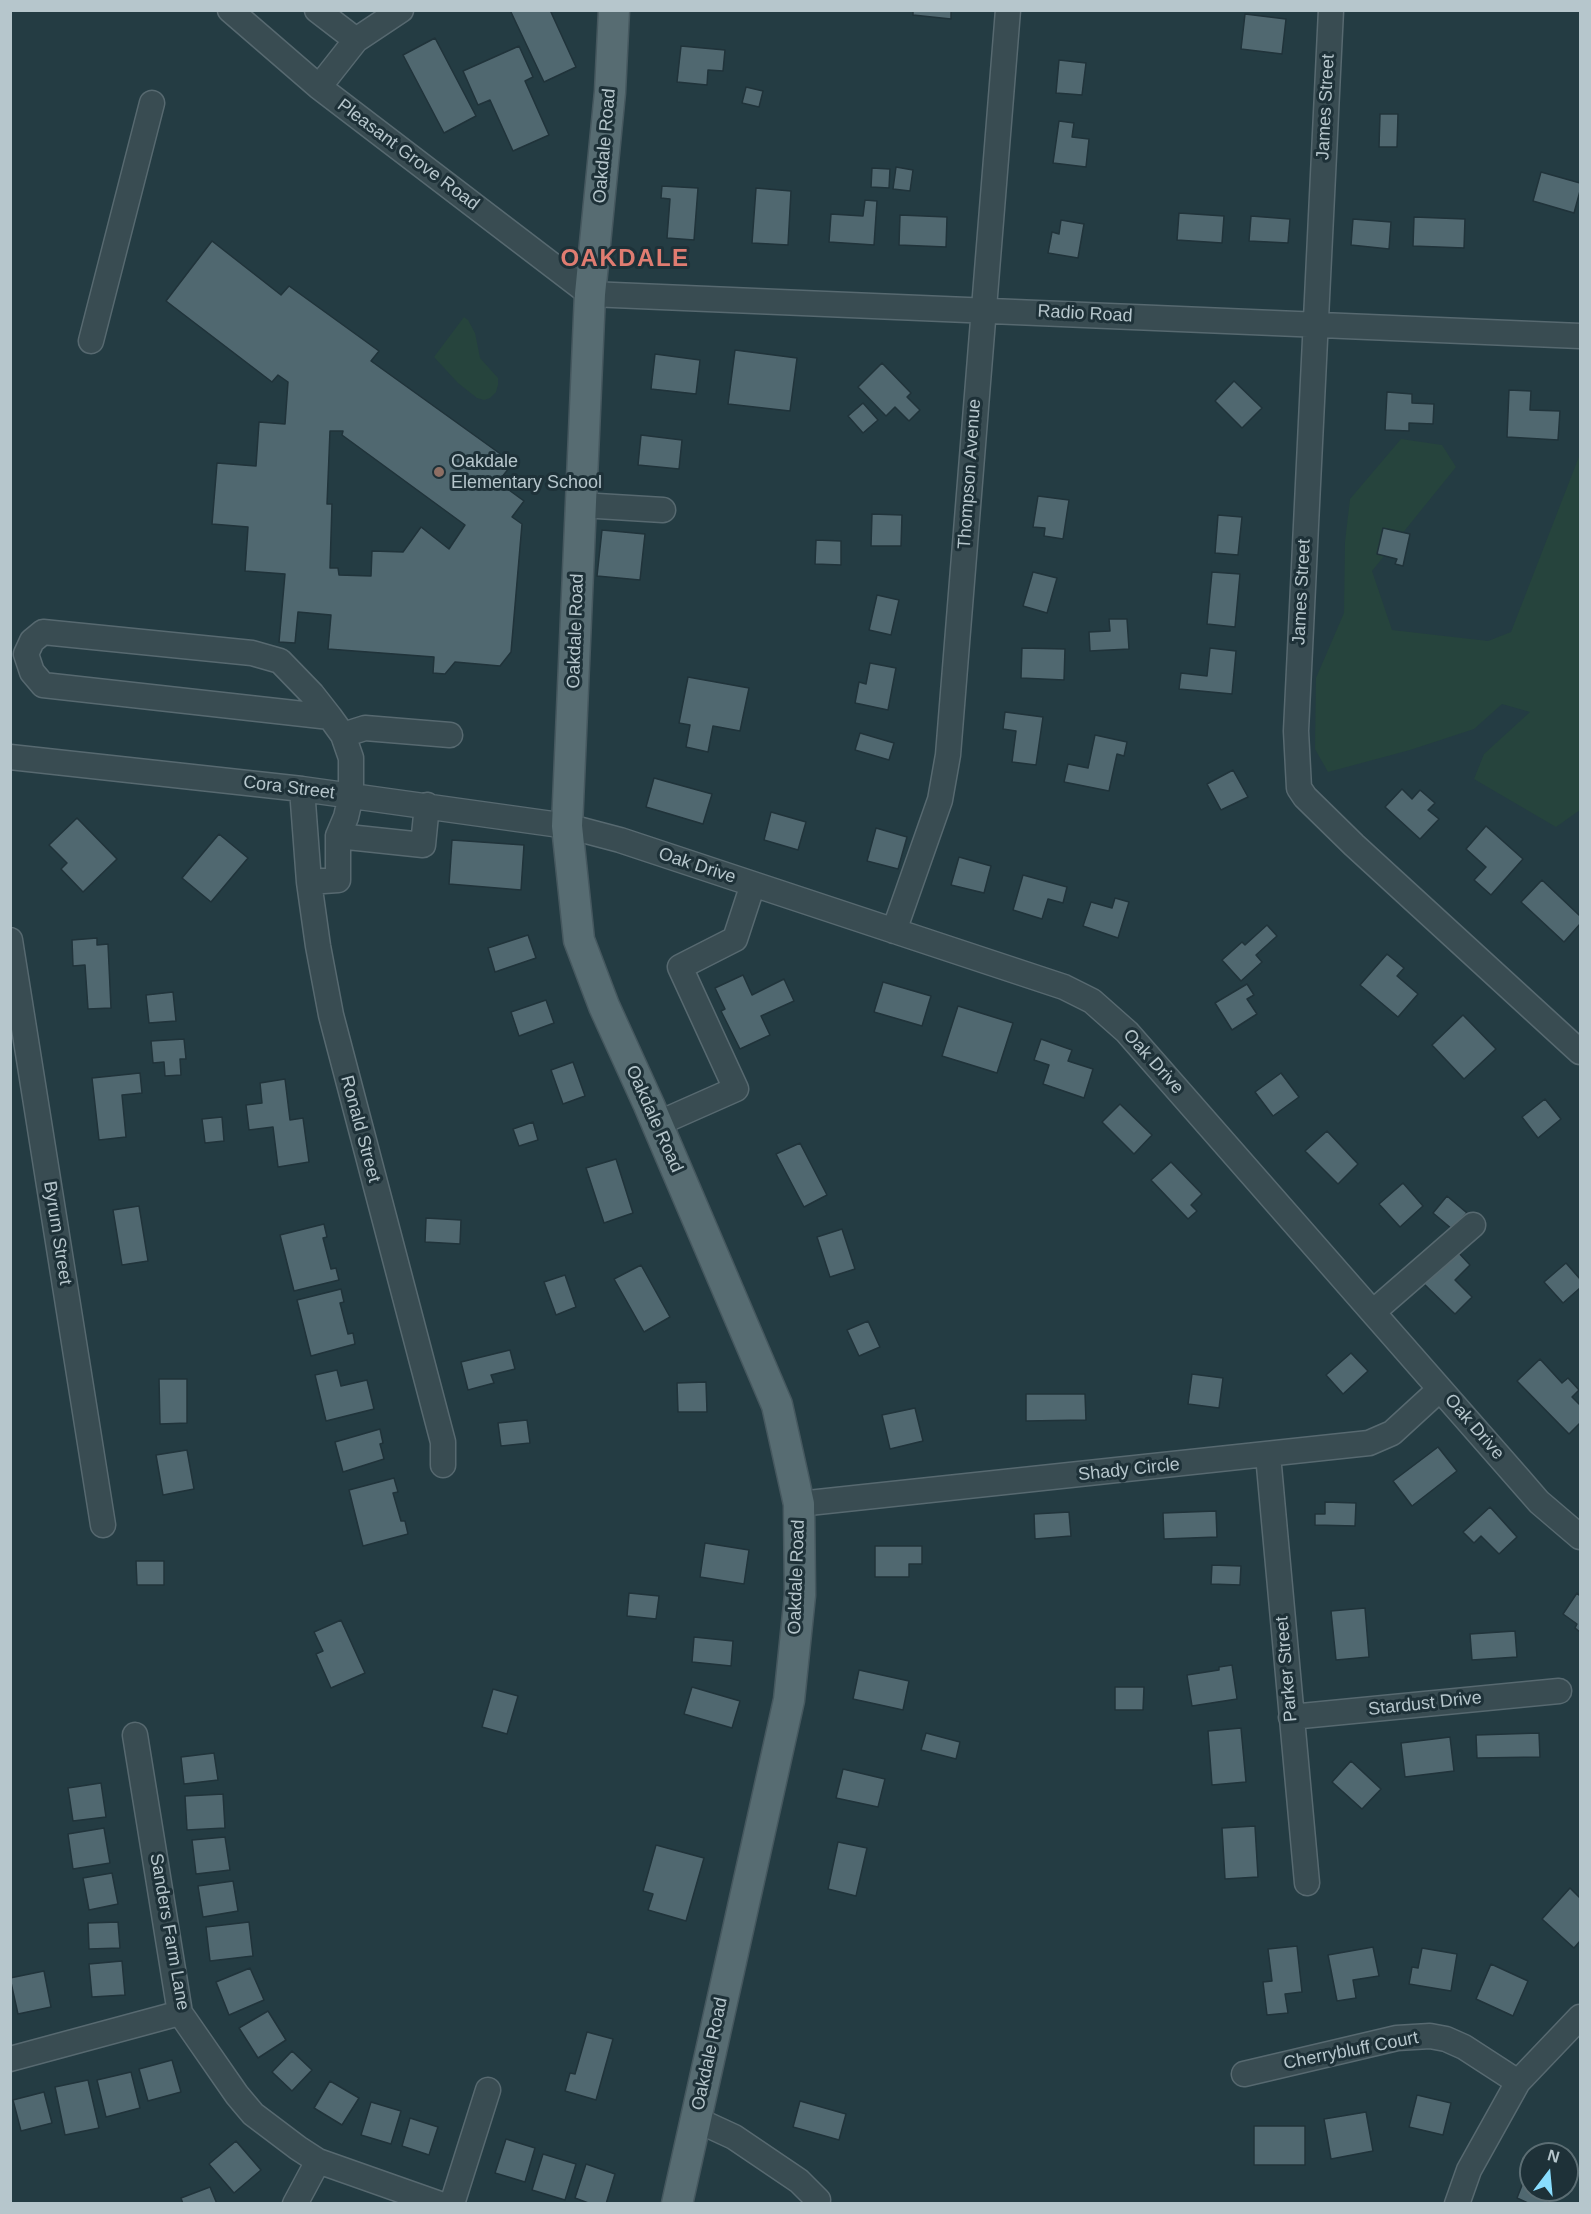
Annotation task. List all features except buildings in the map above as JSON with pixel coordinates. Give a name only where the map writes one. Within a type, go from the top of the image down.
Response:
[{"type":"main road","name":"Oakdale Road","points":[[614,10],[610,92],[590,294],[567,826],[579,940],[604,1006],[777,1405],[799,1504],[800,1595],[789,1700],[677,2204]]},
{"type":"street","name":"Pleasant Grove Road","points":[[230,10],[319,87],[590,294]]},
{"type":"street","points":[[316,10],[356,40]]},
{"type":"street","points":[[319,87],[356,40],[401,10]]},
{"type":"street","name":"Thompson Avenue","points":[[894,930],[940,800],[948,755],[1008,10]]},
{"type":"street","name":"James Street","points":[[1331,10],[1296,731],[1299,788],[1305,797],[1354,845],[1581,1052]]},
{"type":"street","points":[[90,341],[152,103]]},
{"type":"street","name":"Radio Road","points":[[590,294],[1581,336]]},
{"type":"street","points":[[581,505],[663,510]]},
{"type":"street","points":[[309,882],[338,880],[338,836],[346,817],[351,795],[351,758],[336,726],[312,694],[280,661],[252,653],[43,632],[32,641],[26,654],[32,672],[43,685],[336,726],[450,735]]},
{"type":"street","name":"Cora Street","points":[[10,757],[351,795],[567,826]]},
{"type":"street","name":"Ronald Street","points":[[302,789],[309,882],[318,946],[339,1048],[442,1442],[443,1465]]},
{"type":"street","points":[[338,836],[423,845],[427,805]]},
{"type":"street","name":"Oak Drive","points":[[567,826],[620,840],[894,930],[1064,987],[1092,1001],[1110,1015],[1539,1502],[1581,1537]]},
{"type":"street","points":[[657,1124],[736,1089],[680,967],[735,939],[753,884]]},
{"type":"street","name":"Byrum Street","points":[[10,940],[103,1525]]},
{"type":"street","points":[[1373,1312],[1473,1225]]},
{"type":"street","name":"Shady Circle","points":[[799,1504],[1369,1443],[1385,1438],[1440,1389]]},
{"type":"street","name":"Parker Street","points":[[1269,1455],[1307,1883]]},
{"type":"street","name":"Stardust Drive","points":[[1291,1717],[1559,1691]]},
{"type":"street","name":"Sanders Farm Lane","points":[[135,1735],[180,2013],[237,2095],[253,2114],[318,2161],[440,2204]]},
{"type":"street","points":[[10,2059],[180,2013]]},
{"type":"street","points":[[1457,2204],[1469,2170],[1518,2082],[1581,2017]]},
{"type":"street","name":"Cherrybluff Court","points":[[1244,2074],[1397,2038],[1431,2036],[1446,2039],[1464,2047],[1518,2082]]},
{"type":"street","points":[[452,2204],[488,2090]]},
{"type":"street","points":[[695,2119],[734,2136],[799,2181],[818,2200]]},
{"type":"street","points":[[295,2204],[318,2161]]},
{"type":"green space","points":[[464,317],[475,333],[480,358],[498,378],[496,392],[484,400],[477,398],[458,383],[434,357]]},
{"type":"green space","points":[[1401,439],[1442,445],[1456,467],[1372,571],[1392,630],[1488,641],[1511,632],[1580,454],[1580,810],[1556,827],[1474,779],[1484,754],[1530,712],[1502,704],[1474,729],[1410,750],[1328,772],[1315,749],[1316,678],[1344,613],[1345,542],[1350,499]]},
{"type":"place","name":"Oakdale Elementary School","points":[[439,472]]},
{"type":"district","name":"OAKDALE","points":[[625,259]]}]
